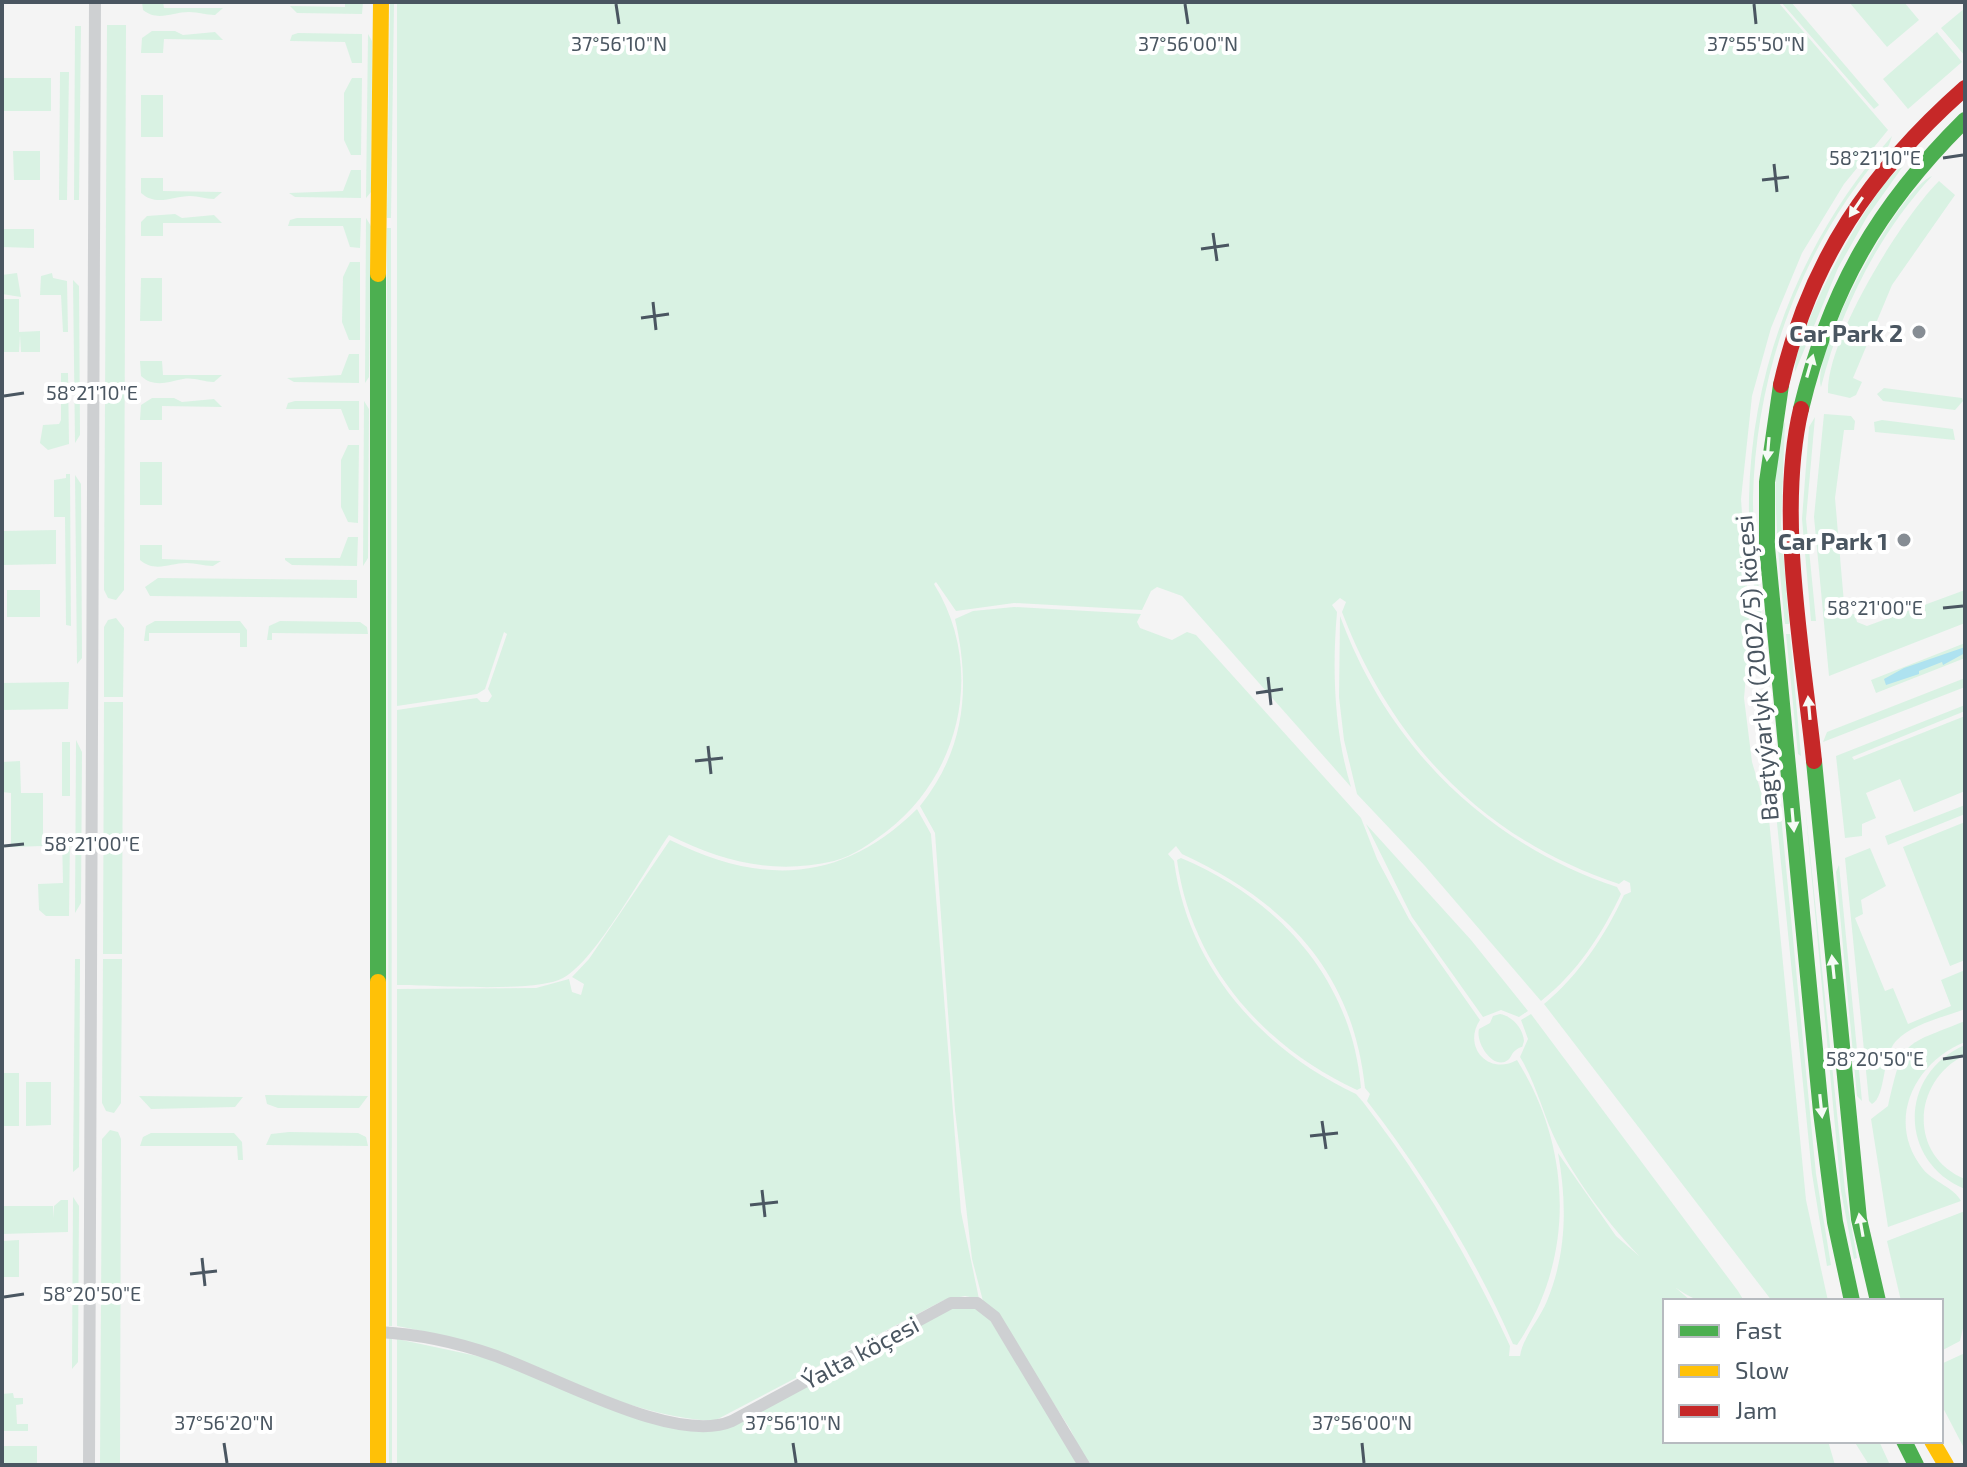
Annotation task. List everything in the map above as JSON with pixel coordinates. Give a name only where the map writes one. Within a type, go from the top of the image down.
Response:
[{"type":"street","points":[[89,1465],[95,2]]},
{"type":"street","points":[[378,1465],[377,392],[381,2]]},
{"type":"street","name":"Bagtyýarlyk (2002/5) köçesi","points":[[1852,1299],[1835,1222],[1823,1128],[1766,531],[1768,456],[1777,394],[1795,330],[1832,246],[1861,199],[1913,134],[1965,88]]},
{"type":"street","name":"Bagtyýarlyk (2002/5) köçesi","points":[[1878,1299],[1859,1219],[1791,530],[1793,458],[1802,399],[1819,338],[1854,258],[1883,211],[1930,153],[1965,120]]},
{"type":"street","points":[[1913,134],[1930,153]]},
{"type":"street","points":[[1777,394],[1802,399]]},
{"type":"street","points":[[1790,786],[1816,784]]},
{"type":"street","name":"Ýalta köçesi","points":[[378,1332],[427,1337],[475,1349],[666,1422],[705,1428],[732,1421],[951,1303],[970,1302],[995,1317],[1084,1465]]},
{"type":"street","points":[[1905,1443],[1916,1465]]},
{"type":"street","points":[[1933,1443],[1946,1465]]},
{"type":"green space","points":[[142,2],[163,2],[164,8],[223,8],[215,15],[189,12],[160,16],[143,10]]},
{"type":"green space","points":[[345,2],[363,2],[362,14],[297,13],[290,6],[345,7]]},
{"type":"green space","points":[[390,2],[394,2],[391,218],[387,218]]},
{"type":"green space","points":[[397,2],[1778,2],[1888,130],[1844,184],[1802,253],[1771,328],[1752,396],[1741,499],[1750,630],[1744,698],[1752,762],[1769,819],[1806,1200],[1828,1299],[1770,1299],[1544,1004],[1590,954],[1624,895],[1631,892],[1630,883],[1624,880],[1619,884],[1570,865],[1525,841],[1485,813],[1448,780],[1416,744],[1387,703],[1363,659],[1342,612],[1346,602],[1340,598],[1332,605],[1337,612],[1336,700],[1341,744],[1351,787],[1182,596],[1157,587],[1151,591],[1142,610],[1014,603],[956,611],[936,582],[934,584],[950,616],[959,649],[961,683],[958,716],[948,749],[933,779],[913,807],[862,849],[841,859],[812,865],[770,866],[729,859],[669,835],[590,953],[563,978],[550,983],[508,987],[397,985],[397,710],[477,698],[488,702],[492,696],[488,689],[507,634],[504,632],[485,689],[477,694],[397,706]]},
{"type":"green space","points":[[1781,2],[1791,2],[1879,105],[1874,109]]},
{"type":"green space","points":[[1849,2],[1904,2],[1919,20],[1887,47]]},
{"type":"green space","points":[[1965,8],[1965,56],[1941,28]]},
{"type":"green space","points":[[107,25],[126,25],[124,590],[116,600],[108,598],[104,590]]},
{"type":"green space","points":[[75,26],[81,26],[79,200],[74,200]]},
{"type":"green space","points":[[152,31],[175,31],[183,35],[215,32],[223,40],[164,39],[163,53],[141,53],[142,38]]},
{"type":"green space","points":[[1937,32],[1962,62],[1908,109],[1883,79]]},
{"type":"green space","points":[[362,34],[362,63],[352,63],[345,42],[290,41],[292,35]]},
{"type":"green space","points":[[368,34],[372,41],[371,192],[366,198]]},
{"type":"green space","points":[[60,72],[69,72],[67,200],[59,200]]},
{"type":"green space","points":[[2,78],[51,78],[51,111],[2,111]]},
{"type":"green space","points":[[352,78],[362,78],[361,155],[351,155],[344,140],[344,93]]},
{"type":"green space","points":[[141,95],[163,95],[163,137],[141,137]]},
{"type":"green space","points":[[1892,136],[1889,145],[1832,223],[1809,265],[1775,355],[1763,402],[1756,450],[1753,498],[1762,626],[1758,626],[1749,498],[1752,448],[1772,351],[1808,259],[1860,175]]},
{"type":"green space","points":[[13,151],[40,151],[40,180],[14,180]]},
{"type":"green space","points":[[1904,165],[1867,217],[1838,268],[1795,372],[1806,327],[1836,262],[1873,200]]},
{"type":"green space","points":[[351,170],[361,170],[361,198],[295,197],[289,193],[343,191]]},
{"type":"green space","points":[[1932,176],[1894,223],[1863,275],[1839,330],[1821,387],[1821,369],[1829,342],[1860,274],[1899,210],[1917,188]]},
{"type":"green space","points":[[141,178],[163,178],[163,191],[222,192],[214,199],[190,196],[153,199],[141,193]]},
{"type":"green space","points":[[1939,181],[1955,195],[1892,285],[1853,378],[1862,382],[1856,395],[1850,398],[1828,393],[1839,343],[1868,281],[1905,223]]},
{"type":"green space","points":[[175,214],[182,218],[214,215],[222,223],[163,223],[163,236],[141,236],[141,222],[147,216]]},
{"type":"green space","points":[[361,218],[360,248],[350,247],[343,226],[288,226],[290,220]]},
{"type":"green space","points":[[366,218],[371,226],[369,377],[365,383]]},
{"type":"green space","points":[[387,228],[391,228],[392,1326],[389,1326]]},
{"type":"green space","points":[[2,229],[34,229],[34,248],[2,247]]},
{"type":"green space","points":[[350,262],[360,262],[360,340],[349,340],[342,322],[343,277]]},
{"type":"green space","points":[[17,273],[21,297],[2,294],[2,275]]},
{"type":"green space","points":[[52,273],[53,278],[67,281],[68,332],[63,332],[61,295],[40,295],[41,276]]},
{"type":"green space","points":[[141,278],[162,278],[162,321],[140,321]]},
{"type":"green space","points":[[73,280],[79,286],[80,435],[75,443]]},
{"type":"green space","points":[[2,299],[19,299],[19,332],[40,331],[40,352],[21,352],[20,335],[19,352],[2,352]]},
{"type":"green space","points":[[349,354],[359,354],[359,383],[294,382],[287,378],[341,375]]},
{"type":"green space","points":[[140,361],[162,361],[163,375],[222,375],[214,382],[187,379],[156,383],[141,376]]},
{"type":"green space","points":[[61,373],[68,373],[69,444],[48,450],[40,443],[43,425],[59,424],[61,420]]},
{"type":"green space","points":[[1884,388],[1962,398],[1963,401],[1955,410],[1883,401],[1877,394]]},
{"type":"green space","points":[[152,398],[174,398],[182,402],[214,399],[222,407],[162,406],[162,420],[140,420],[141,405]]},
{"type":"green space","points":[[359,401],[359,430],[349,430],[341,409],[286,409],[288,403]]},
{"type":"green space","points":[[364,401],[369,409],[368,558],[363,566]]},
{"type":"green space","points":[[1824,414],[1851,416],[1855,421],[1854,430],[1844,430],[1835,498],[1845,615],[1855,614],[1857,622],[1867,626],[1965,590],[1965,623],[1829,676],[1814,517]]},
{"type":"green space","points":[[1815,417],[1806,519],[1816,621],[1811,621],[1802,519],[1809,427]]},
{"type":"green space","points":[[1882,420],[1953,429],[1955,440],[1875,432],[1874,422]]},
{"type":"green space","points":[[1785,422],[1781,524],[1789,624],[1785,624],[1783,605],[1776,489],[1779,438]]},
{"type":"green space","points":[[348,445],[359,445],[358,523],[348,522],[341,507],[341,460]]},
{"type":"green space","points":[[140,462],[162,462],[162,505],[140,505]]},
{"type":"green space","points":[[66,474],[70,474],[71,626],[66,625],[65,517],[54,517],[54,480],[66,478]]},
{"type":"green space","points":[[75,475],[81,484],[82,658],[77,664]]},
{"type":"green space","points":[[56,530],[56,564],[2,565],[2,531]]},
{"type":"green space","points":[[348,537],[358,537],[357,566],[292,565],[285,560],[340,558]]},
{"type":"green space","points":[[140,545],[162,545],[162,559],[221,561],[213,566],[186,563],[151,566],[140,560]]},
{"type":"green space","points":[[158,578],[357,580],[357,598],[150,596],[145,587]]},
{"type":"green space","points":[[7,590],[40,590],[40,617],[7,617]]},
{"type":"green space","points":[[1014,607],[1141,614],[1137,622],[1140,628],[1172,640],[1187,632],[1196,635],[1361,818],[1377,859],[1409,919],[1480,1020],[1475,1030],[1476,1049],[1488,1061],[1497,1064],[1517,1060],[1535,1094],[1548,1129],[1557,1166],[1560,1203],[1557,1240],[1550,1276],[1536,1311],[1517,1345],[1513,1344],[1448,1218],[1367,1101],[1370,1094],[1365,1088],[1358,1047],[1346,1009],[1329,975],[1308,945],[1282,918],[1252,894],[1182,854],[1176,846],[1168,854],[1174,861],[1182,900],[1195,936],[1213,969],[1260,1028],[1289,1054],[1356,1094],[1363,1102],[1425,1190],[1461,1251],[1510,1346],[1509,1356],[1520,1356],[1554,1283],[1562,1246],[1564,1209],[1558,1153],[1616,1236],[1689,1299],[1663,1299],[1663,1443],[1829,1443],[1835,1465],[1088,1465],[1070,1429],[999,1318],[983,1301],[972,1259],[955,1110],[935,833],[920,806],[947,763],[955,740],[963,694],[963,669],[955,619],[973,611]]},
{"type":"green space","points":[[1340,616],[1360,663],[1385,707],[1414,747],[1447,784],[1525,845],[1617,887],[1621,894],[1587,952],[1566,978],[1541,1001],[1425,866],[1357,794],[1344,740],[1339,697]]},
{"type":"green space","points":[[116,618],[124,628],[123,697],[104,697],[104,627],[108,620]]},
{"type":"green space","points":[[155,621],[240,621],[247,630],[247,647],[240,647],[240,633],[149,633],[149,641],[144,641],[146,626]]},
{"type":"green space","points":[[280,621],[360,622],[367,627],[368,634],[272,633],[272,640],[267,640],[269,626]]},
{"type":"green space","points":[[1786,634],[1790,634],[1801,756],[1798,754]]},
{"type":"green space","points":[[1965,643],[1965,658],[1876,693],[1871,680]]},
{"type":"green space","points":[[1965,678],[1965,687],[1823,742],[1827,732]]},
{"type":"green space","points":[[69,682],[68,709],[2,710],[2,683]]},
{"type":"green space","points":[[104,702],[123,702],[122,954],[103,954]]},
{"type":"green space","points":[[1965,705],[1965,711],[1852,757],[1854,760],[1965,716],[1965,791],[1914,812],[1900,779],[1866,793],[1876,818],[1862,824],[1862,836],[1845,838],[1836,756]]},
{"type":"green space","points":[[76,740],[82,752],[81,903],[75,913]]},
{"type":"green space","points":[[62,742],[70,742],[70,796],[62,796]]},
{"type":"green space","points":[[20,761],[21,793],[43,793],[43,846],[11,847],[11,793],[2,792],[2,762]]},
{"type":"green space","points":[[1772,773],[1778,785],[1816,1174],[1831,1265],[1827,1266],[1812,1174]]},
{"type":"green space","points":[[1805,805],[1845,1190],[1857,1258],[1854,1259],[1841,1191]]},
{"type":"green space","points":[[1965,805],[1965,814],[1888,845],[1885,836]]},
{"type":"green space","points":[[917,809],[931,834],[961,1212],[979,1299],[965,1296],[944,1300],[714,1421],[673,1416],[633,1406],[477,1347],[397,1326],[397,989],[536,988],[569,979],[572,992],[581,995],[584,984],[572,977],[589,959],[670,840],[737,865],[769,870],[800,870],[860,852]]},
{"type":"green space","points":[[1965,822],[1965,960],[1950,966],[1903,847]]},
{"type":"green space","points":[[1366,824],[1471,940],[1528,1011],[1519,1017],[1501,1010],[1483,1017],[1412,917]]},
{"type":"green space","points":[[62,836],[70,836],[69,916],[46,916],[39,910],[38,884],[63,883]]},
{"type":"green space","points":[[1870,848],[1886,886],[1861,900],[1863,914],[1855,918],[1885,991],[1893,988],[1908,1024],[1951,1006],[1941,980],[1965,970],[1965,1009],[1919,1026],[1896,1041],[1888,1056],[1880,1093],[1872,1104],[1869,1101],[1845,858]]},
{"type":"green space","points":[[1181,858],[1217,875],[1249,896],[1279,920],[1304,948],[1326,979],[1343,1012],[1355,1049],[1361,1088],[1357,1090],[1291,1051],[1262,1026],[1237,998],[1215,967],[1198,934],[1185,898],[1177,860]]},
{"type":"green space","points":[[1839,865],[1862,1101],[1857,1096],[1836,872]]},
{"type":"green space","points":[[75,959],[80,959],[79,1167],[73,1172]]},
{"type":"green space","points":[[103,959],[122,959],[121,1103],[114,1113],[106,1111],[102,1103]]},
{"type":"green space","points":[[1500,1014],[1516,1023],[1524,1041],[1508,1060],[1497,1062],[1483,1048],[1479,1029],[1490,1023],[1493,1016]]},
{"type":"green space","points":[[1531,1014],[1743,1299],[1695,1299],[1656,1272],[1616,1230],[1557,1143],[1520,1057],[1528,1039],[1521,1020]]},
{"type":"green space","points":[[1965,1021],[1965,1042],[1947,1051],[1919,1079],[1906,1113],[1906,1132],[1912,1151],[1923,1169],[1961,1201],[1888,1227],[1871,1119],[1888,1106],[1898,1068],[1908,1048],[1917,1041]]},
{"type":"green space","points":[[1965,1045],[1965,1055],[1948,1067],[1935,1082],[1927,1099],[1924,1117],[1926,1136],[1933,1153],[1946,1168],[1965,1179],[1965,1189],[1943,1176],[1927,1159],[1918,1139],[1915,1117],[1918,1095],[1928,1075],[1943,1058]]},
{"type":"green space","points":[[2,1073],[19,1073],[19,1126],[2,1126]]},
{"type":"green space","points":[[26,1082],[51,1082],[51,1125],[26,1126]]},
{"type":"green space","points":[[265,1095],[368,1096],[359,1108],[278,1108],[267,1104]]},
{"type":"green space","points":[[139,1096],[243,1097],[235,1107],[151,1109]]},
{"type":"green space","points":[[110,1130],[118,1132],[121,1139],[120,1465],[100,1465],[102,1139]]},
{"type":"green space","points":[[151,1133],[234,1133],[242,1142],[243,1160],[238,1160],[237,1146],[140,1146],[143,1137]]},
{"type":"green space","points":[[358,1133],[366,1137],[368,1146],[266,1145],[271,1134]]},
{"type":"green space","points":[[73,1197],[79,1206],[78,1362],[72,1369]]},
{"type":"green space","points":[[61,1200],[68,1200],[68,1232],[2,1234],[2,1206],[53,1206],[54,1218],[54,1206]]},
{"type":"green space","points":[[1965,1211],[1965,1320],[1960,1341],[1943,1350],[1943,1299],[1901,1299],[1887,1241]]},
{"type":"green space","points":[[19,1240],[19,1277],[2,1277],[2,1241]]},
{"type":"green space","points":[[971,1305],[987,1315],[1080,1465],[397,1465],[397,1339],[496,1360],[675,1429],[704,1432],[946,1309]]},
{"type":"green space","points":[[389,1338],[392,1338],[392,1465],[389,1465]]},
{"type":"green space","points":[[1965,1353],[1965,1450],[1943,1408],[1943,1363]]},
{"type":"green space","points":[[13,1393],[14,1398],[23,1398],[23,1404],[16,1405],[17,1424],[28,1424],[28,1431],[2,1431],[2,1394]]},
{"type":"green space","points":[[1855,1443],[1880,1443],[1890,1465],[1869,1465]]},
{"type":"green space","points":[[2,1446],[37,1446],[37,1465],[2,1465]]},
{"type":"water","points":[[1965,647],[1965,653],[1943,665],[1942,662],[1886,685],[1884,679],[1904,668]]},
{"type":"traffic: fast","points":[[1801,409],[1827,325],[1861,252],[1907,185],[1965,120]]},
{"type":"traffic: fast","points":[[378,274],[378,982]]},
{"type":"traffic: fast","points":[[1781,385],[1767,482],[1767,547],[1821,1112],[1835,1222],[1852,1299]]},
{"type":"traffic: fast","points":[[1814,761],[1859,1219],[1878,1299]]},
{"type":"traffic: fast","points":[[1905,1443],[1916,1465]]},
{"type":"traffic: slow","points":[[378,274],[381,2]]},
{"type":"traffic: slow","points":[[378,982],[378,1465]]},
{"type":"traffic: slow","points":[[1933,1443],[1946,1465]]},
{"type":"traffic: jam","points":[[1781,385],[1808,298],[1848,221],[1901,152],[1965,88]]},
{"type":"traffic: jam","points":[[1801,409],[1794,450],[1791,538],[1798,630],[1814,761]]},
{"type":"place","name":"Car Park 2","points":[[1919,332]]},
{"type":"place","name":"Car Park 1","points":[[1904,540]]}]
